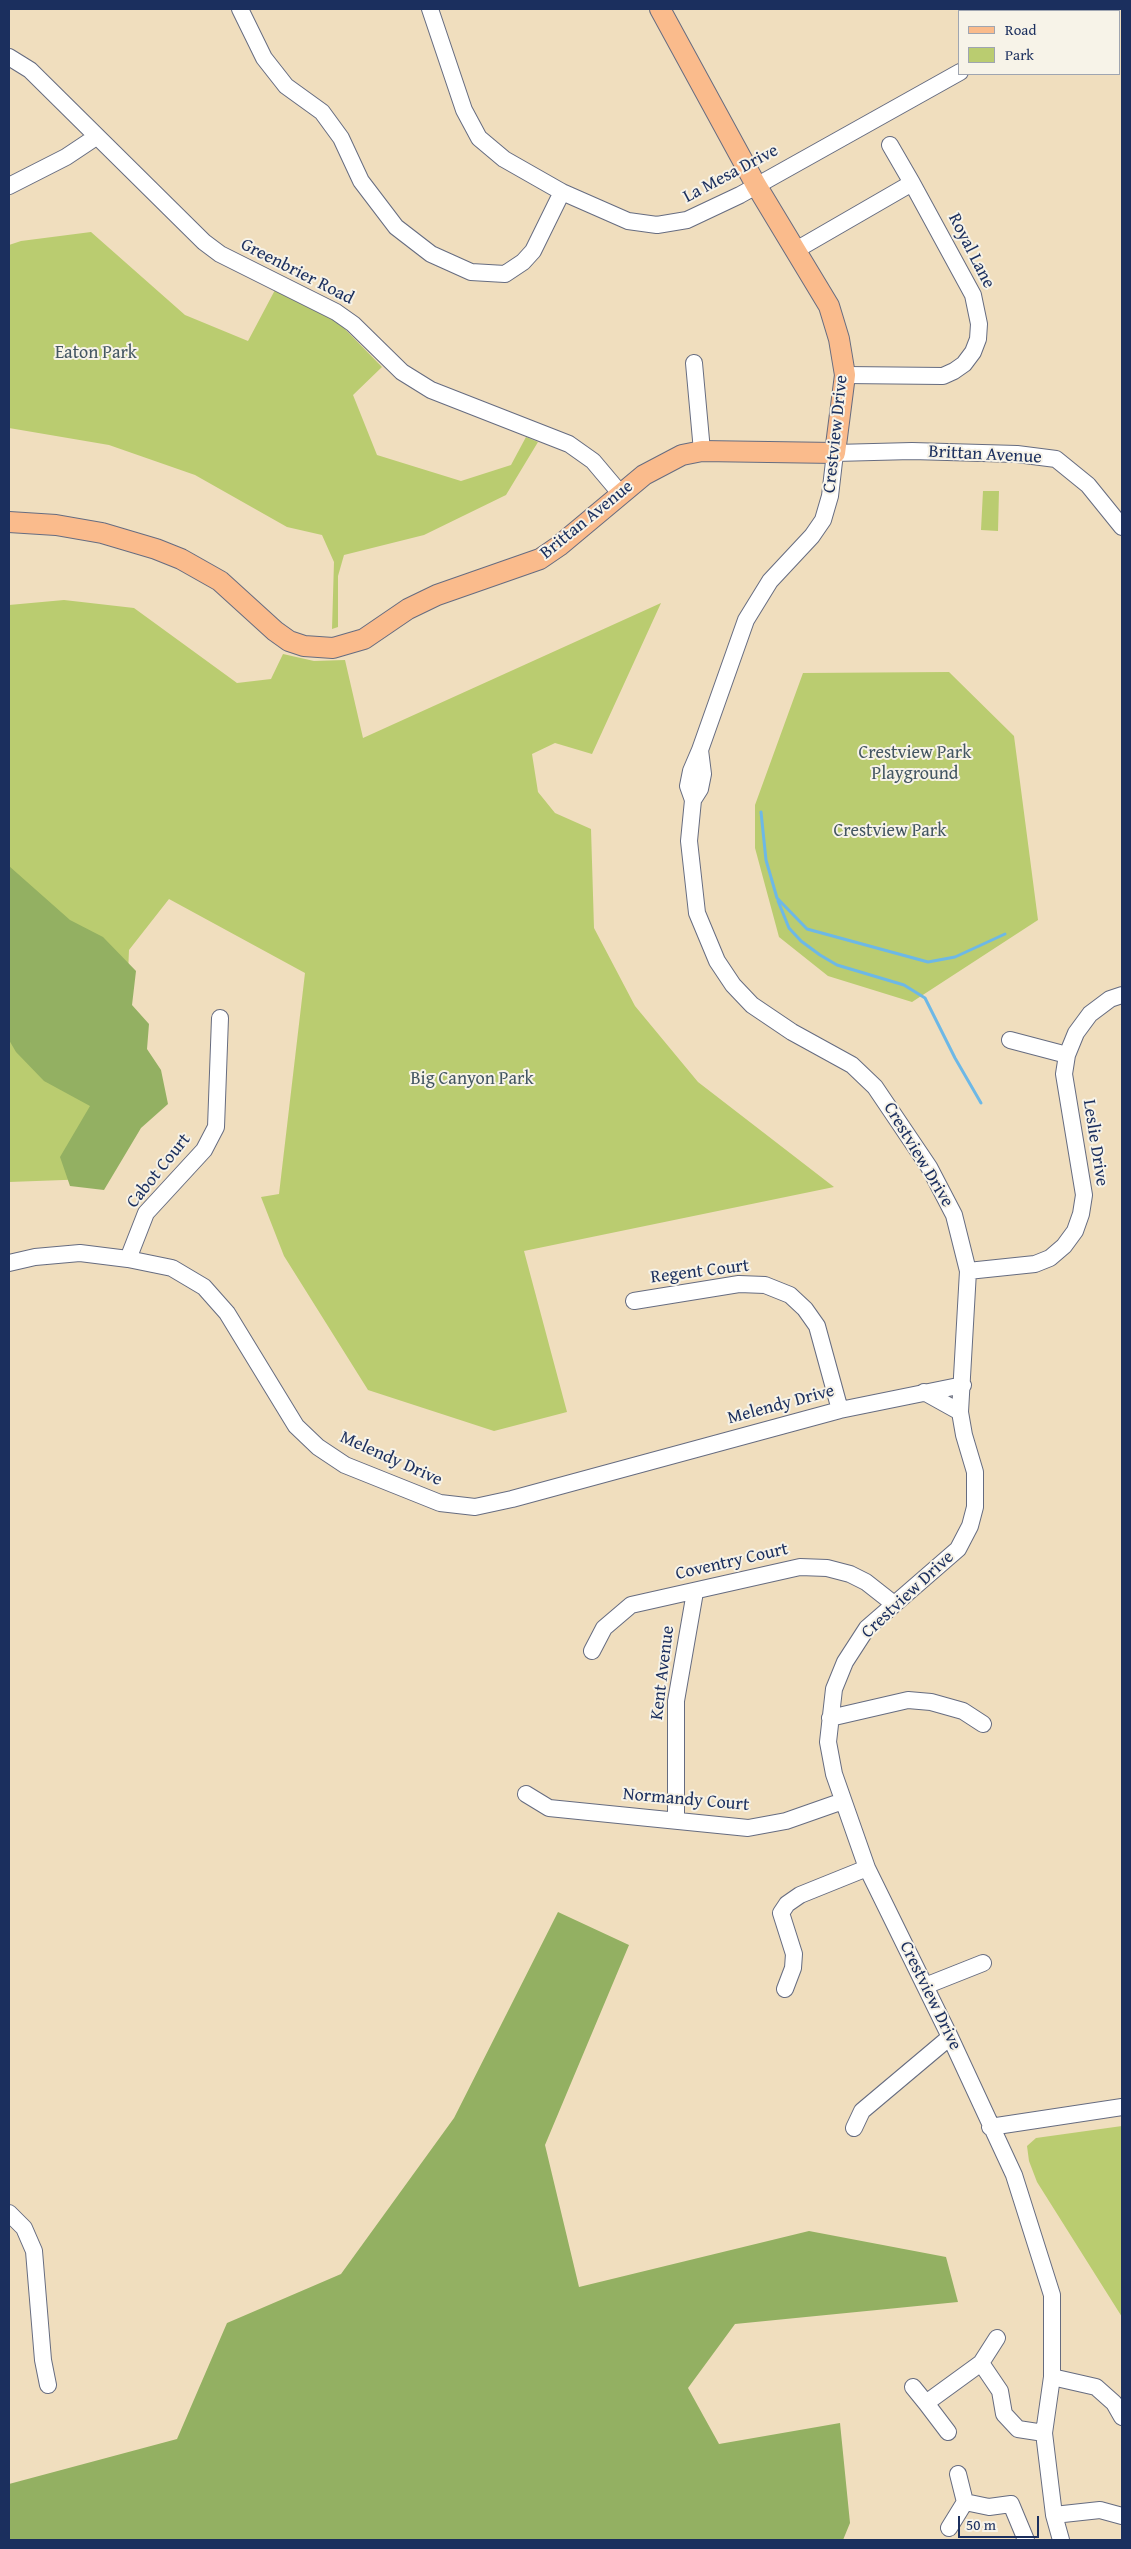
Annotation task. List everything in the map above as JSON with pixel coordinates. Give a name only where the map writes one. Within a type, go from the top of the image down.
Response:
[{"type":"main road","name":"Crestview Drive","points":[[660,9],[756,185],[829,306],[839,339],[845,375],[835,453]]},
{"type":"main road","name":"Brittan Avenue","points":[[9,522],[56,525],[102,533],[156,549],[181,559],[220,580],[275,631],[289,641],[304,646],[333,648],[364,639],[408,609],[436,595],[540,560],[559,546],[620,492],[644,475],[674,458],[702,451],[835,453]]},
{"type":"street","points":[[240,9],[264,58],[286,86],[322,112],[341,138],[361,181],[396,227],[431,254],[471,272],[505,274],[523,262],[533,251],[562,192]]},
{"type":"street","name":"La Mesa Drive","points":[[430,9],[464,110],[479,138],[504,159],[562,192],[628,221],[656,225],[687,220],[756,185],[958,73]]},
{"type":"street","name":"Greenbrier Road","points":[[9,57],[30,70],[96,137],[220,254],[336,312],[353,324],[402,372],[431,390],[570,444],[593,460],[620,492]]},
{"type":"street","points":[[9,186],[66,157],[96,137]]},
{"type":"street","name":"Royal Lane","points":[[845,375],[943,376],[964,364],[973,352],[978,339],[979,324],[973,295],[890,145]]},
{"type":"street","points":[[796,250],[912,183]]},
{"type":"street","points":[[694,363],[702,451]]},
{"type":"street","name":"Brittan Avenue","points":[[835,453],[912,451],[1018,454],[1056,459],[1088,485],[1122,527]]},
{"type":"street","name":"Crestview Drive","points":[[835,453],[830,496],[824,520],[812,536],[770,581],[746,620],[691,771],[688,786],[693,800],[689,841],[697,913],[716,961],[733,985],[752,1005],[792,1032],[852,1065],[875,1087],[930,1167],[954,1215],[968,1271],[960,1412],[964,1435],[975,1472],[975,1507],[970,1526],[958,1548],[932,1573],[867,1628],[845,1662],[834,1689],[828,1742],[834,1774],[868,1868],[950,2036],[990,2127],[1014,2175],[1052,2295],[1052,2377],[1044,2432],[1054,2515],[1061,2540]]},
{"type":"street","name":"Leslie Drive","points":[[968,1271],[1035,1264],[1050,1258],[1064,1246],[1074,1232],[1081,1214],[1084,1195],[1064,1074],[1067,1055],[1076,1034],[1090,1014],[1110,999],[1122,995]]},
{"type":"street","name":"Cabot Court","points":[[128,1259],[146,1213],[204,1150],[216,1127],[220,1018]]},
{"type":"street","points":[[1010,1040],[1067,1055]]},
{"type":"street","name":"Melendy Drive","points":[[9,1263],[35,1257],[80,1253],[128,1259],[172,1268],[204,1287],[227,1313],[296,1426],[318,1448],[345,1465],[440,1503],[475,1507],[512,1499],[840,1410],[963,1384]]},
{"type":"street","name":"Regent Court","points":[[634,1301],[739,1284],[765,1284],[790,1295],[806,1309],[817,1326],[840,1410]]},
{"type":"street","points":[[924,1392],[960,1412]]},
{"type":"street","name":"Coventry Court","points":[[592,1651],[604,1628],[632,1605],[800,1567],[827,1568],[850,1574],[866,1582],[894,1604]]},
{"type":"street","name":"Kent Avenue","points":[[676,1820],[676,1701],[695,1592]]},
{"type":"street","points":[[830,1718],[908,1700],[931,1702],[963,1711],[983,1724]]},
{"type":"street","name":"Normandy Court","points":[[526,1794],[550,1808],[748,1828],[786,1821],[843,1801]]},
{"type":"street","points":[[785,1989],[793,1968],[794,1954],[781,1913],[786,1904],[800,1895],[868,1868]]},
{"type":"street","points":[[925,1986],[984,1963]]},
{"type":"street","points":[[854,2128],[862,2111],[950,2036]]},
{"type":"street","points":[[990,2127],[1122,2107]]},
{"type":"street","points":[[9,2213],[24,2228],[34,2251],[43,2360],[48,2385]]},
{"type":"street","points":[[926,2403],[981,2363],[997,2338]]},
{"type":"street","points":[[981,2363],[1000,2391],[1004,2414],[1018,2429],[1044,2432]]},
{"type":"street","points":[[1052,2377],[1096,2387],[1114,2403],[1122,2417]]},
{"type":"street","points":[[912,2386],[948,2432]]},
{"type":"street","points":[[949,2528],[965,2502],[958,2474]]},
{"type":"street","points":[[965,2502],[988,2507],[1011,2504],[1026,2540]]},
{"type":"street","points":[[1054,2515],[1100,2510],[1122,2516]]},
{"type":"green space","name":"Eaton Park","points":[[91,232],[185,315],[248,341],[275,290],[337,321],[382,367],[353,395],[377,455],[461,481],[511,465],[526,437],[538,442],[506,495],[424,535],[344,555],[338,576],[338,627],[332,629],[334,562],[322,535],[287,527],[195,475],[109,445],[9,428],[9,245],[21,241]]},
{"type":"green space","points":[[983,491],[999,491],[998,531],[981,530]]},
{"type":"green space","name":"Big Canyon Park","points":[[64,600],[134,608],[237,683],[271,679],[283,654],[314,661],[345,660],[363,738],[661,603],[592,754],[555,743],[532,754],[538,792],[555,813],[591,829],[594,928],[635,1006],[698,1082],[834,1187],[524,1251],[567,1412],[494,1431],[368,1390],[284,1256],[261,1197],[279,1194],[305,973],[169,899],[129,950],[124,1069],[91,1179],[9,1182],[9,605]]},
{"type":"green space","name":"Crestview Park","points":[[949,672],[1014,736],[1038,920],[912,1002],[828,976],[779,937],[755,848],[755,805],[803,673]]},
{"type":"green space","points":[[9,866],[70,920],[103,937],[136,971],[132,1005],[149,1024],[147,1049],[161,1070],[168,1104],[141,1128],[104,1190],[70,1186],[60,1157],[90,1106],[44,1081],[16,1052],[9,1040]]},
{"type":"green space","points":[[558,1912],[629,1945],[545,2145],[579,2287],[809,2231],[946,2257],[958,2302],[735,2324],[688,2388],[719,2444],[840,2423],[850,2523],[843,2540],[9,2540],[9,2484],[177,2439],[227,2323],[341,2274],[454,2118]]},
{"type":"green space","points":[[1122,2126],[1122,2317],[1037,2182],[1029,2161],[1027,2146],[1036,2138]]},
{"type":"waterway","points":[[761,812],[766,860],[777,898],[807,929],[928,962],[955,957],[1005,934]]},
{"type":"waterway","points":[[778,901],[789,928],[801,941],[820,955],[837,965],[904,985],[925,998],[955,1058],[981,1103]]},
{"type":"park label","name":"Crestview Park Playground","points":[[915,763]]}]
